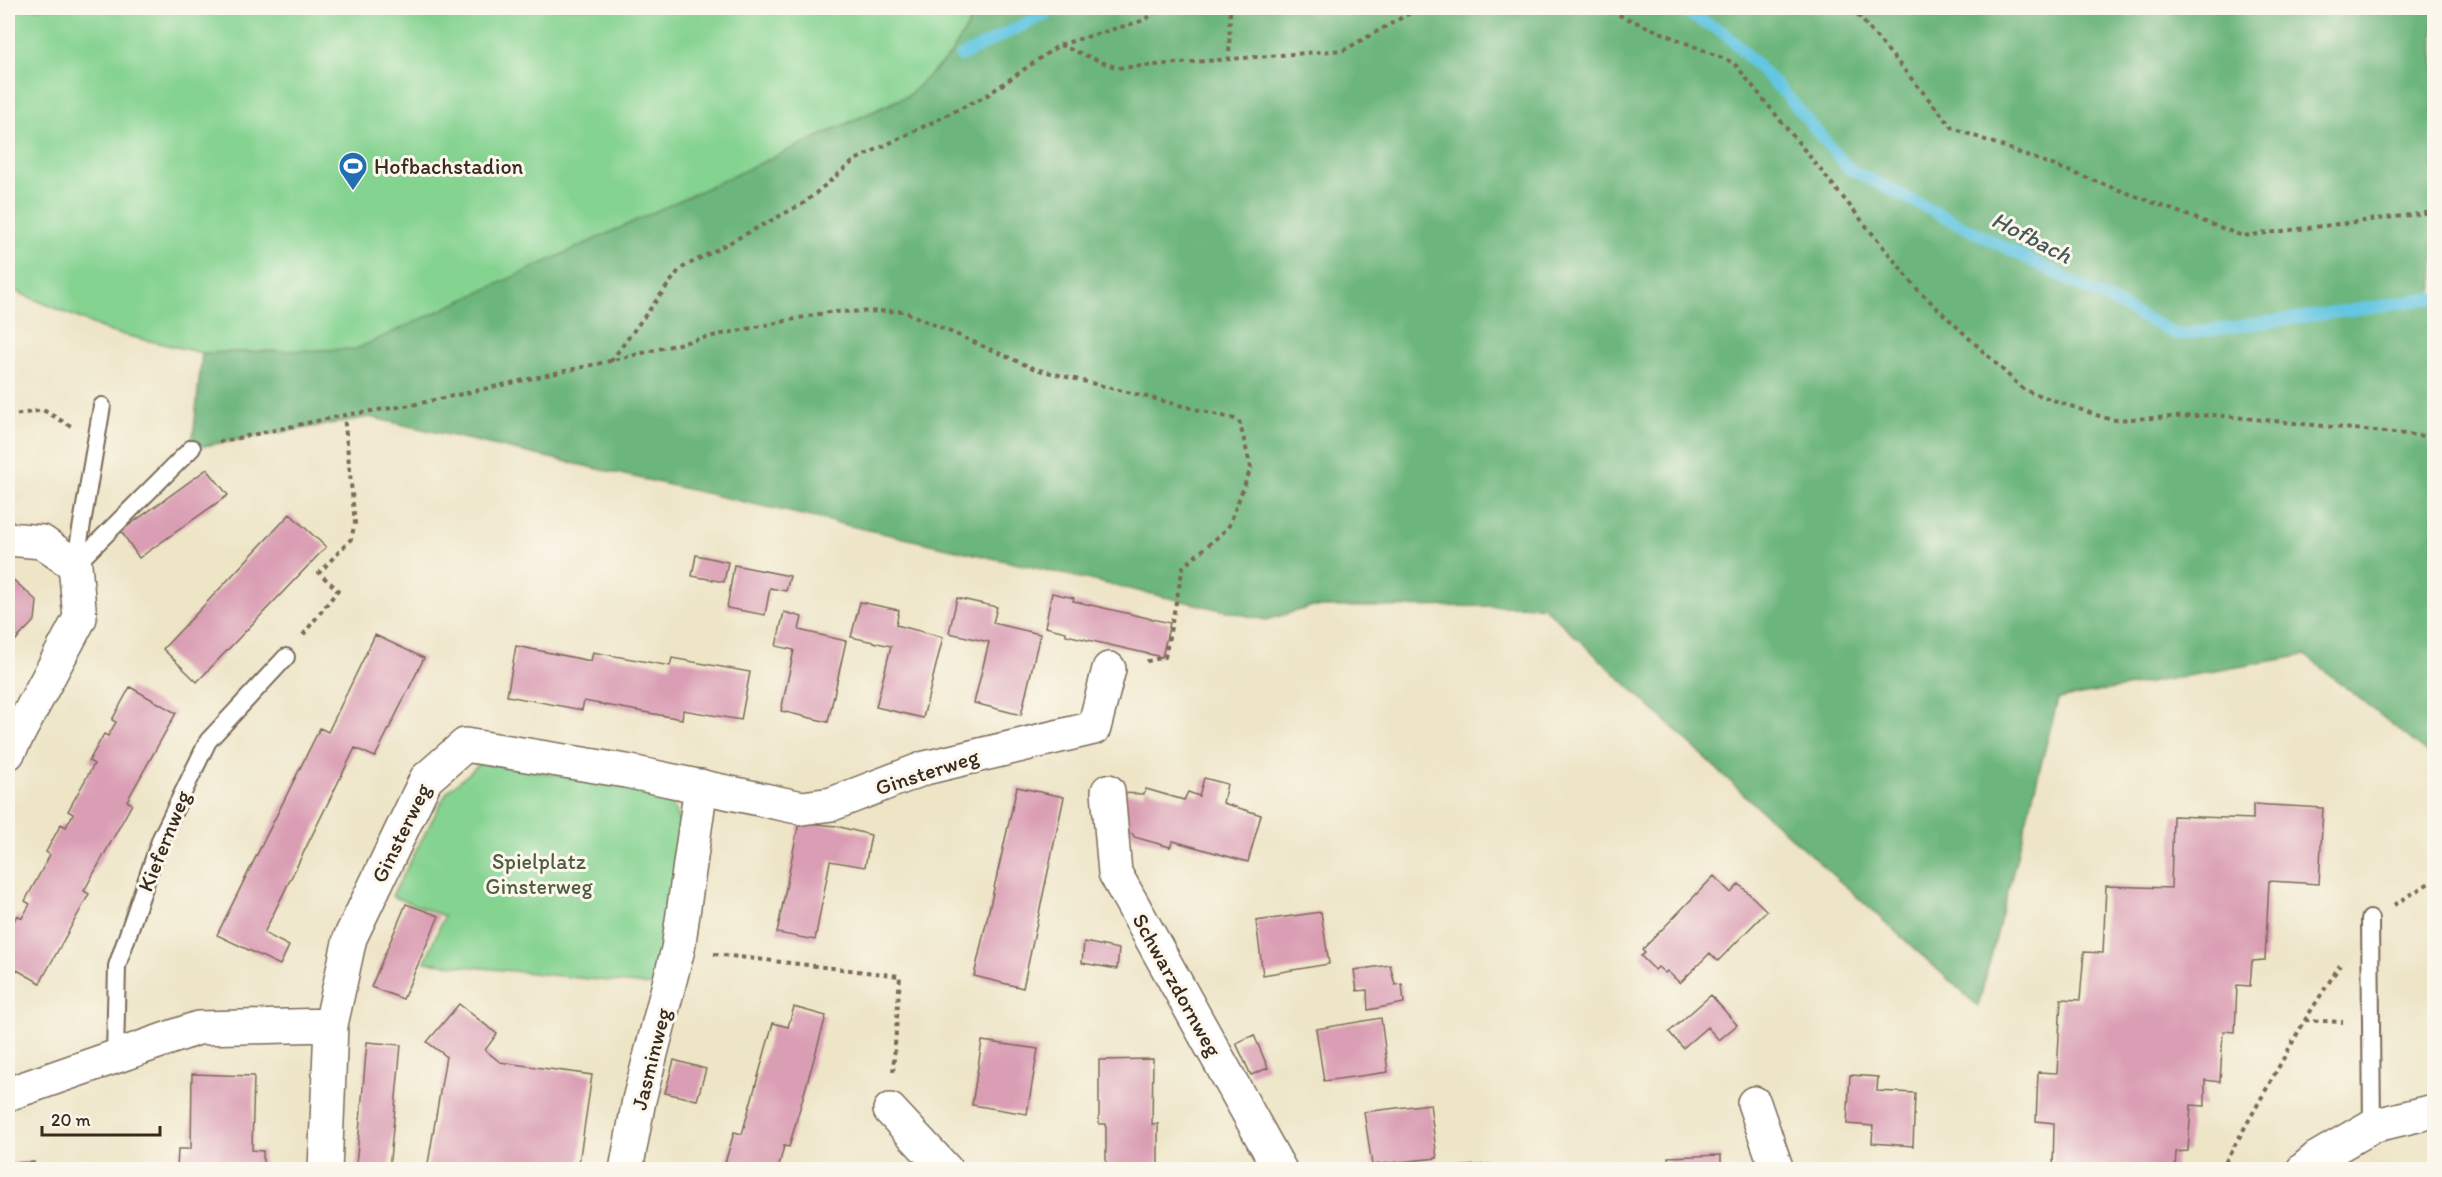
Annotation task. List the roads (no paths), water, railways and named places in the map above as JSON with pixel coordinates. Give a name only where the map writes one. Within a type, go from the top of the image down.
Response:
[{"type":"street","points":[[8,539],[42,542],[75,565],[80,618],[8,753]]},
{"type":"street","name":"Ginsterweg","points":[[325,1170],[331,1025],[350,938],[426,778],[465,745],[574,762],[802,808],[832,804],[925,768],[1094,728],[1109,669]]},
{"type":"street","name":"Jasminweg","points":[[626,1170],[639,1100],[678,949],[701,786]]},
{"type":"street","name":"Schwarzdornweg","points":[[1108,791],[1115,873],[1280,1170]]},
{"type":"street","points":[[8,1094],[198,1028],[331,1025]]},
{"type":"street","points":[[1754,1103],[1777,1170]]},
{"type":"street","points":[[890,1110],[946,1170]]},
{"type":"street","points":[[2304,1170],[2317,1158],[2372,1126],[2434,1112]]},
{"type":"lane","points":[[75,565],[102,406]]},
{"type":"lane","points":[[75,565],[192,448]]},
{"type":"lane","name":"Kiefernweg","points":[[115,1056],[117,966],[161,838],[208,741],[286,657]]},
{"type":"lane","points":[[2370,920],[2372,1126]]},
{"type":"waterway","name":"Hofbach","points":[[961,56],[1051,11],[1088,8]]},
{"type":"waterway","name":"Hofbach","points":[[1677,8],[1725,33],[1789,98],[1848,168],[2178,335],[2434,298]]},
{"type":"place","name":"Hofbachstadion","points":[[353,192]]},
{"type":"park label","name":"Spielplatz Ginsterweg","points":[[539,874]]}]
